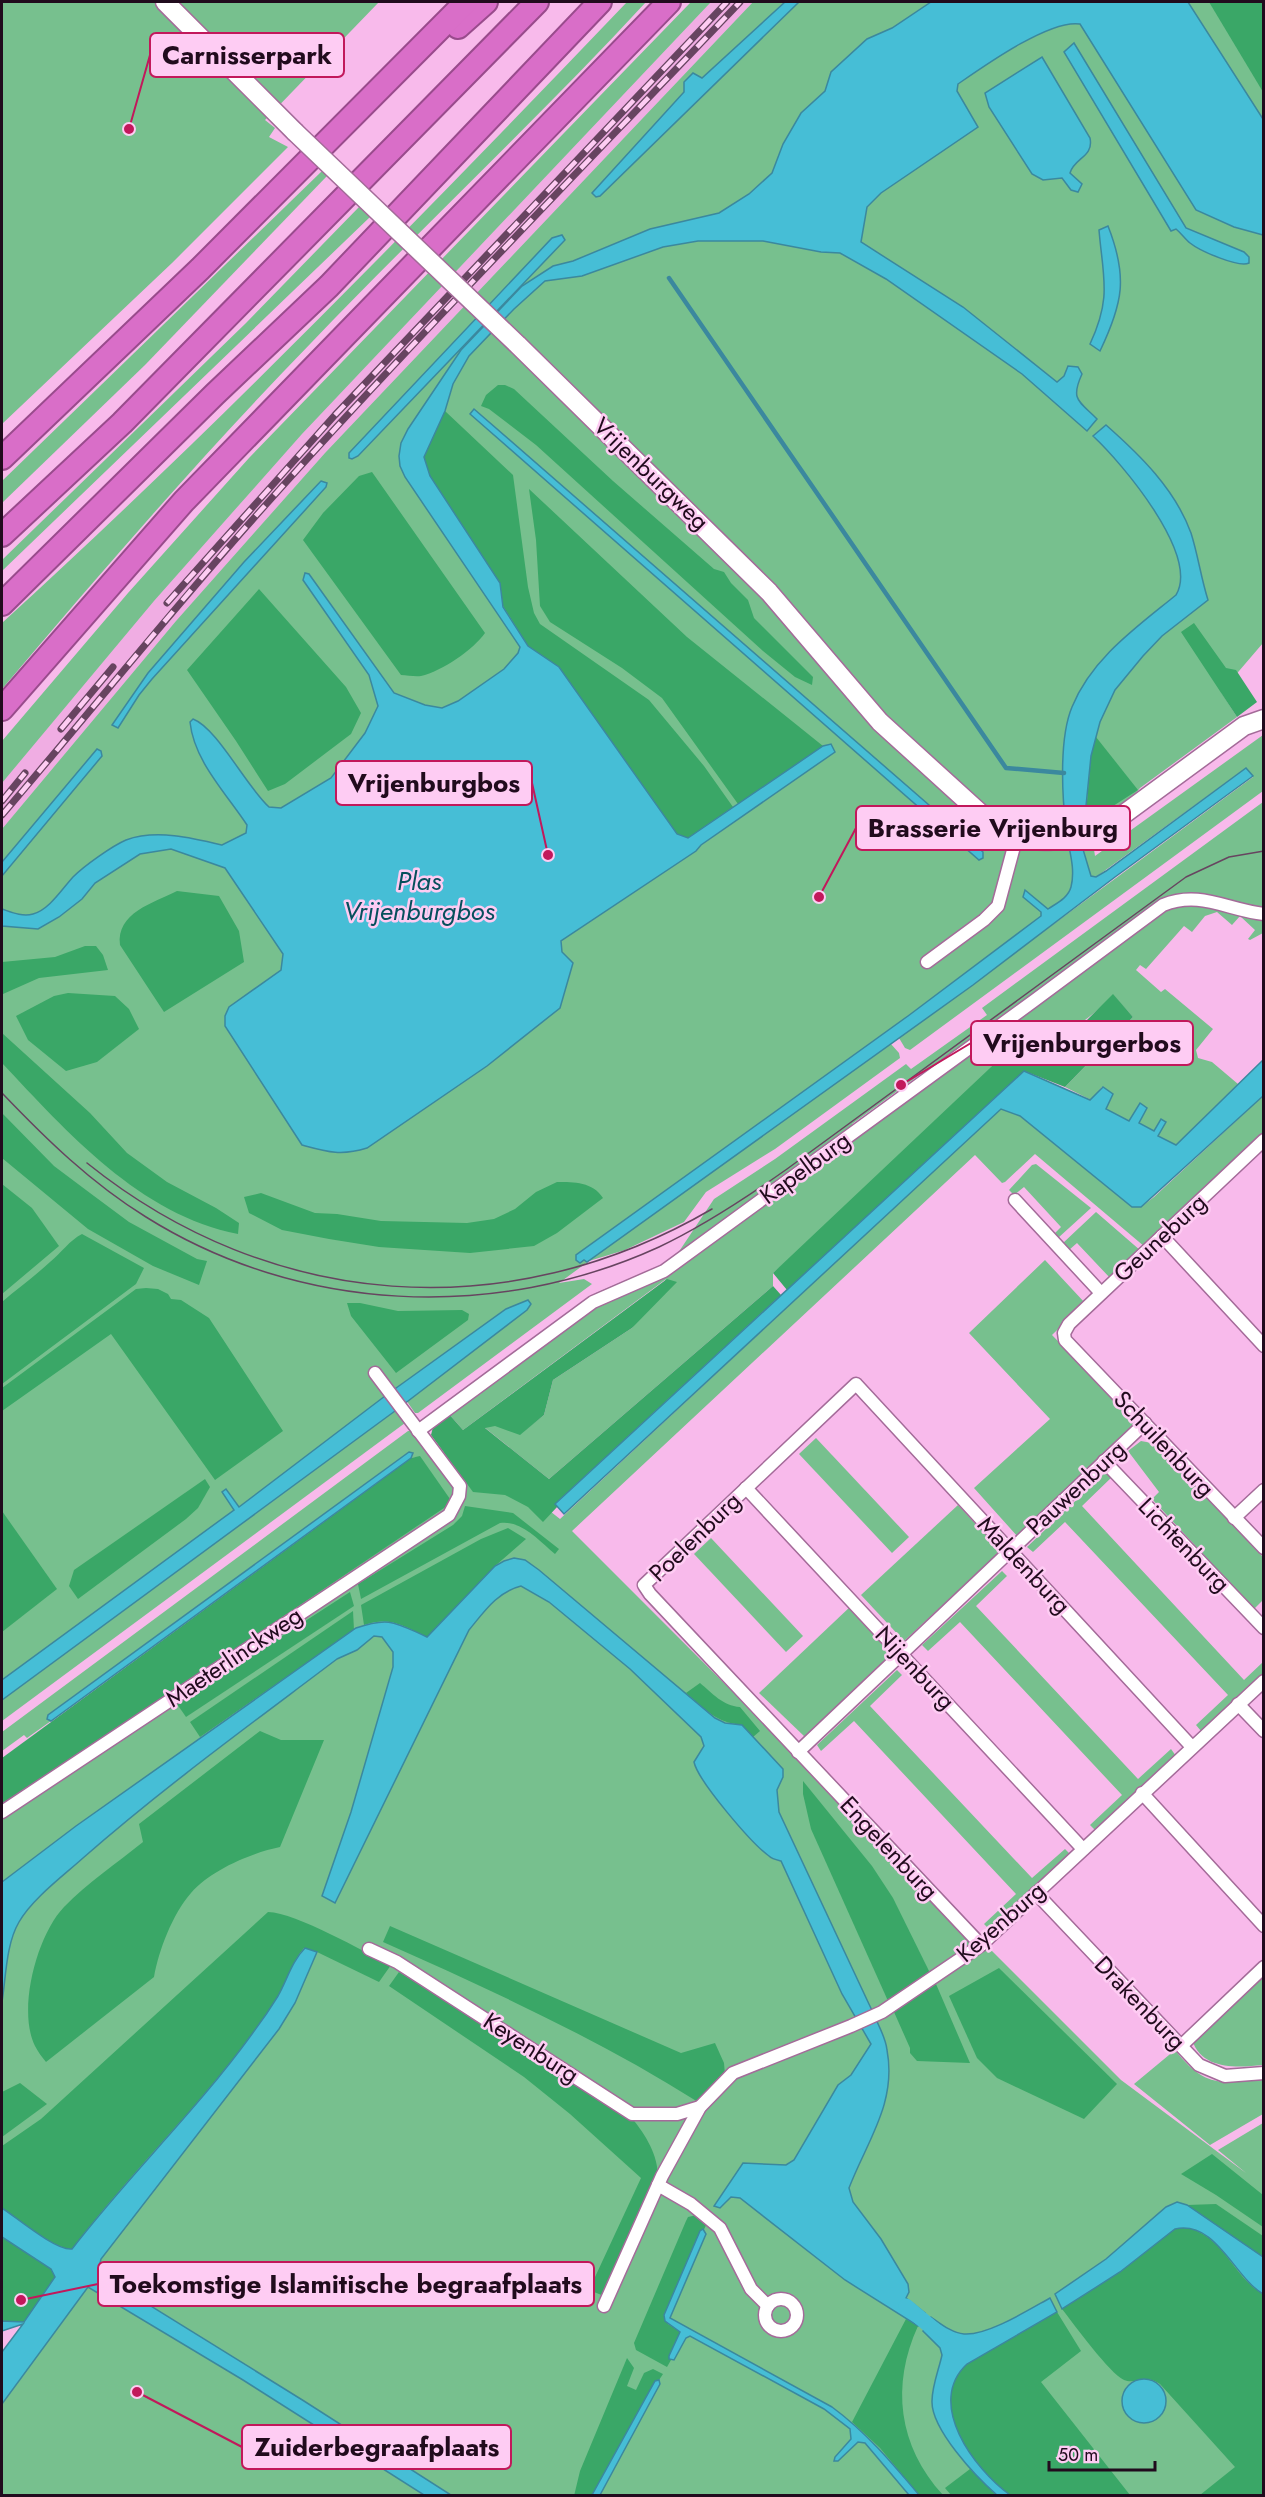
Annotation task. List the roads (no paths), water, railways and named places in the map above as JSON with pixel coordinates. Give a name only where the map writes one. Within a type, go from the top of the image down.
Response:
[{"type":"highway","points":[[2,458],[200,269],[466,2]]},
{"type":"highway","points":[[308,162],[486,2]]},
{"type":"highway","points":[[2,535],[122,423],[537,2]]},
{"type":"highway","points":[[2,604],[215,394],[329,286],[600,2]]},
{"type":"highway","points":[[2,709],[184,501],[669,2]]},
{"type":"street","name":"Vrijenburgweg","points":[[165,2],[295,132],[518,345],[769,592],[880,722],[988,821],[1001,832],[1016,839]]},
{"type":"street","points":[[927,962],[984,920],[998,906],[1016,839],[1065,840],[1086,837],[1105,828],[1244,726],[1263,719]]},
{"type":"street","name":"Kapelburg","points":[[418,1431],[593,1302],[664,1271],[1163,905],[1177,899],[1196,898],[1263,914]]},
{"type":"street","name":"Geuneburg","points":[[1065,1340],[1064,1334],[1069,1324],[1263,1140]]},
{"type":"street","points":[[1015,1200],[1101,1293]]},
{"type":"street","points":[[1162,1236],[1263,1346]]},
{"type":"street","name":"Schuilenburg","points":[[1065,1340],[1263,1548]]},
{"type":"street","points":[[375,1373],[418,1431]]},
{"type":"street","name":"Poelenburg","points":[[798,1752],[644,1585],[856,1384]]},
{"type":"street","name":"Maldenburg","points":[[856,1384],[1192,1747]]},
{"type":"street","name":"Pauwenburg","points":[[798,1752],[1145,1423]]},
{"type":"street","name":"Maeterlinckweg","points":[[2,1812],[448,1515],[459,1496],[460,1486],[418,1431]]},
{"type":"street","name":"Lichtenburg","points":[[1104,1461],[1263,1628]]},
{"type":"street","name":"Nijenburg","points":[[746,1488],[1083,1849]]},
{"type":"street","points":[[1234,1518],[1263,1490]]},
{"type":"street","name":"Keyenburg","points":[[604,2306],[658,2185],[700,2107],[733,2073],[882,2012],[981,1944],[1263,1681]]},
{"type":"street","points":[[1238,1704],[1263,1731]]},
{"type":"street","name":"Engelenburg","points":[[798,1752],[981,1944]]},
{"type":"street","points":[[1142,1793],[1263,1926]]},
{"type":"street","name":"Drakenburg","points":[[1036,1893],[1199,2065],[1225,2076],[1263,2073]]},
{"type":"street","name":"Keyenburg","points":[[369,1949],[397,1962],[632,2114],[677,2114],[700,2107]]},
{"type":"street","points":[[1181,2046],[1263,1967]]},
{"type":"street","points":[[658,2185],[691,2204],[720,2228],[751,2289],[768,2306]]},
{"type":"water","points":[[785,2],[799,2],[600,196],[596,197],[592,193],[684,92],[684,82],[693,73],[702,78]]},
{"type":"water","name":"Plas Vrijenburgbos","points":[[931,2],[1188,2],[1263,119],[1263,235],[1234,227],[1196,210],[1080,24],[1067,24],[1018,45],[958,84],[957,91],[978,127],[881,193],[867,207],[861,242],[963,307],[1057,382],[1064,376],[1068,366],[1078,367],[1082,374],[1077,389],[1078,400],[1097,419],[1087,431],[1022,374],[886,279],[840,253],[821,252],[763,241],[698,241],[663,247],[582,276],[545,281],[514,309],[469,356],[453,384],[445,411],[424,457],[430,476],[500,583],[503,607],[528,646],[559,667],[677,834],[688,838],[823,746],[831,744],[835,752],[701,845],[696,851],[561,941],[562,952],[573,963],[560,1008],[487,1066],[367,1148],[350,1152],[319,1150],[302,1145],[225,1026],[225,1016],[229,1007],[281,970],[283,954],[225,868],[171,849],[140,854],[95,883],[82,899],[59,917],[38,929],[2,926],[2,909],[25,915],[39,912],[50,904],[84,867],[126,840],[162,835],[187,837],[222,845],[246,833],[247,825],[204,763],[193,736],[190,722],[193,719],[222,745],[269,807],[281,808],[331,778],[365,733],[378,706],[369,675],[303,580],[305,573],[309,574],[394,693],[425,705],[442,708],[458,701],[504,669],[518,653],[520,647],[405,477],[399,456],[401,443],[408,429],[461,350],[522,286],[553,266],[573,261],[650,229],[719,213],[749,194],[772,173],[783,144],[801,113],[825,91],[831,72],[867,39],[892,28]]},
{"type":"water","points":[[1074,43],[1186,228],[1244,252],[1249,257],[1249,263],[1237,263],[1210,254],[1190,243],[1176,229],[1171,231],[1064,52]]},
{"type":"water","points":[[1042,57],[1090,138],[1089,149],[1070,173],[1082,184],[1078,192],[1071,190],[1062,178],[1043,180],[1032,174],[989,107],[985,93]]},
{"type":"water","points":[[1108,226],[1118,260],[1120,290],[1114,318],[1100,351],[1090,344],[1097,328],[1104,300],[1099,230]]},
{"type":"water","points":[[562,235],[565,240],[358,456],[349,458],[349,453],[552,238]]},
{"type":"water","points":[[474,409],[983,852],[983,858],[979,860],[470,414]]},
{"type":"water","points":[[1106,425],[1144,461],[1176,502],[1191,533],[1208,600],[1162,636],[1143,656],[1115,690],[1100,722],[1091,756],[1082,846],[1091,876],[1096,877],[1106,871],[1246,768],[1253,776],[973,985],[587,1262],[584,1260],[580,1263],[576,1260],[576,1255],[908,1016],[1041,916],[1041,912],[1023,897],[1025,890],[1048,909],[1067,894],[1071,887],[1073,872],[1065,815],[1063,750],[1072,707],[1091,673],[1103,658],[1176,595],[1181,578],[1177,557],[1168,534],[1154,511],[1122,467],[1093,436]]},
{"type":"water","points":[[321,481],[327,483],[326,487],[152,679],[118,728],[112,725],[148,673],[244,562]]},
{"type":"water","points":[[97,749],[101,751],[102,756],[2,876],[2,862]]},
{"type":"water","points":[[1263,1060],[1263,1096],[1141,1207],[1132,1207],[1020,1116],[1001,1109],[564,1514],[555,1504],[1024,1071],[1090,1100],[1103,1087],[1113,1094],[1106,1109],[1129,1121],[1140,1103],[1147,1108],[1139,1123],[1154,1131],[1161,1119],[1166,1122],[1158,1136],[1176,1145]]},
{"type":"water","points":[[528,1300],[531,1304],[527,1310],[395,1411],[2,1700],[2,1680],[234,1510],[222,1492],[226,1489],[239,1507],[385,1396],[506,1309]]},
{"type":"water","points":[[409,1452],[413,1453],[411,1458],[51,1721],[47,1719],[48,1715]]},
{"type":"water","points":[[514,1558],[525,1560],[539,1570],[715,1718],[725,1723],[742,1725],[783,1769],[783,1777],[777,1790],[779,1812],[876,2019],[886,2046],[889,2069],[884,2105],[849,2188],[853,2202],[881,2239],[908,2284],[909,2292],[906,2298],[925,2313],[918,2326],[845,2280],[740,2198],[731,2197],[720,2208],[714,2206],[743,2163],[786,2165],[794,2160],[838,2085],[851,2075],[871,2044],[842,1994],[781,1861],[770,1857],[751,1839],[715,1797],[698,1771],[694,1762],[704,1746],[701,1737],[630,1669],[549,1602],[521,1586],[498,1598],[469,1630],[335,1903],[322,1896],[351,1812],[393,1667],[393,1652],[382,1637],[374,1636],[357,1650],[337,1659],[240,1732],[145,1806],[40,1896],[19,1922],[11,1940],[2,2002],[2,1882],[76,1826],[356,1628],[377,1622],[393,1623],[427,1637],[495,1566]]},
{"type":"water","points":[[305,1948],[317,1952],[295,2003],[279,2029],[101,2259],[98,2271],[104,2277],[451,2495],[424,2495],[243,2380],[88,2287],[2,2404],[2,2352],[23,2324],[2,2331],[2,2321],[24,2322],[55,2277],[51,2269],[2,2237],[2,2208],[56,2245],[72,2249],[231,2062],[272,2006],[293,1965]]},
{"type":"water","points":[[1177,2202],[1187,2205],[1263,2257],[1263,2294],[1213,2241],[1202,2233],[1189,2229],[1175,2229],[1120,2272],[1062,2309],[1055,2294],[1106,2259],[1166,2207]]},
{"type":"water","points":[[703,2229],[706,2234],[670,2318],[832,2407],[867,2437],[919,2495],[909,2495],[865,2443],[858,2442],[838,2461],[834,2461],[851,2439],[850,2429],[824,2409],[690,2336],[686,2338],[674,2360],[669,2359],[680,2332],[665,2321],[664,2315],[700,2231]]},
{"type":"water","points":[[1050,2298],[1057,2312],[967,2364],[955,2380],[951,2397],[953,2416],[959,2434],[982,2469],[1010,2495],[997,2495],[956,2452],[939,2425],[934,2412],[932,2395],[942,2355],[940,2348],[923,2331],[931,2317],[955,2332],[964,2334],[984,2331]]},
{"type":"water","points":[[1144,2379],[1153,2380],[1160,2385],[1165,2392],[1165,2410],[1160,2417],[1153,2422],[1144,2423],[1135,2422],[1128,2417],[1123,2410],[1122,2401],[1123,2392],[1128,2385],[1135,2380]]},
{"type":"water","points":[[659,2380],[660,2384],[600,2495],[592,2495],[655,2381]]},
{"type":"waterway","points":[[669,278],[1006,768],[1064,773]]},
{"type":"waterway","points":[[906,2306],[943,2337]]},
{"type":"tram line","points":[[2,1093],[70,1159],[126,1204],[205,1249],[268,1273],[332,1288],[398,1296],[465,1296],[531,1287],[596,1271],[659,1247],[708,1221],[787,1169],[1186,877],[1229,857],[1264,851]]},
{"type":"tram line","points":[[87,1163],[158,1212],[234,1249],[312,1274],[392,1286],[473,1286],[554,1273],[634,1247],[712,1209]]},
{"type":"railway","points":[[167,603],[335,415],[727,2]]},
{"type":"railway","points":[[2,815],[270,500],[445,311],[740,2]]},
{"type":"railway","points":[[61,729],[113,667]]},
{"type":"railway","points":[[2,801],[25,773]]},
{"type":"place","name":"Carnisserpark","points":[[129,129]]},
{"type":"place","name":"Vrijenburgbos","points":[[548,855]]},
{"type":"place","name":"Brasserie Vrijenburg","points":[[819,897]]},
{"type":"place","name":"Vrijenburgerbos","points":[[901,1085]]},
{"type":"place","name":"Toekomstige Islamitische begraafplaats","points":[[21,2300]]},
{"type":"place","name":"Zuiderbegraafplaats","points":[[137,2392]]}]
